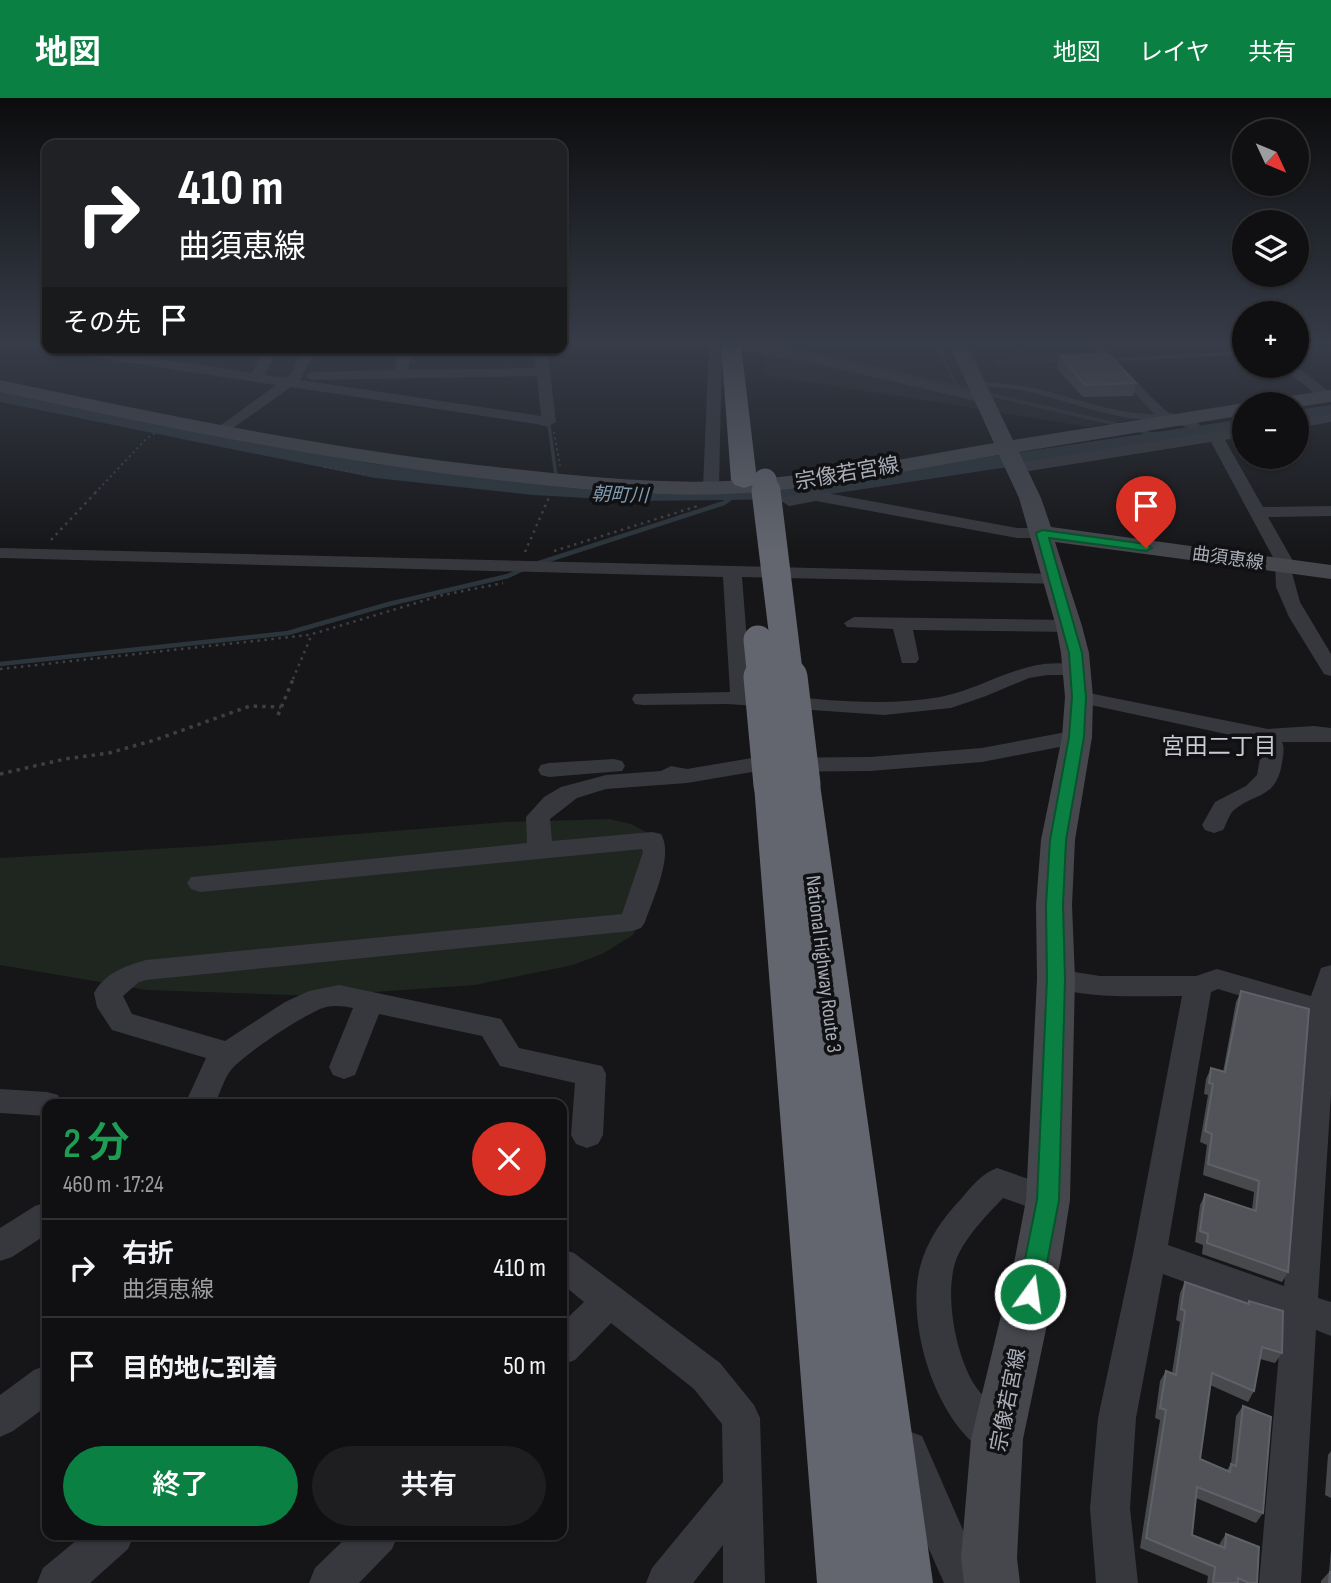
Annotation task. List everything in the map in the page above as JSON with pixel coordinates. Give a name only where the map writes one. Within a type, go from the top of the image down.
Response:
[{"type":"highway","name":"National Highway Route 3","points":[[746,414],[787,784],[850,1583]]},
{"type":"highway","name":"National Highway Route 3","points":[[787,784],[863,1292],[900,1583]]},
{"type":"main road","name":"宗像若宮線","points":[[138,414],[555,492],[627,486],[789,484],[1008,447],[1042,533],[1056,580],[1069,626],[1078,684],[1077,737],[1058,840],[1054,905],[1056,979],[1048,1200],[1038,1258],[997,1439],[989,1558],[992,1583]]},
{"type":"main road","points":[[992,414],[1008,447],[1213,414]]},
{"type":"main road","name":"曲須恵線","points":[[1042,533],[1331,572]]},
{"type":"street","points":[[222,431],[245,414]]},
{"type":"street","points":[[499,414],[549,422],[548,414]]},
{"type":"street","points":[[711,487],[713,414]]},
{"type":"street","points":[[1173,414],[1215,437],[1284,561],[1282,566],[1288,595],[1331,670]]},
{"type":"street","points":[[1309,422],[1331,418]]},
{"type":"street","points":[[1017,468],[1232,434]]},
{"type":"street","points":[[789,501],[816,496],[1017,533],[1042,533]]},
{"type":"street","points":[[1258,512],[1331,511]]},
{"type":"street","points":[[0,553],[1056,580]]},
{"type":"street","points":[[732,573],[741,699]]},
{"type":"street","points":[[854,623],[1069,626]]},
{"type":"street","points":[[902,624],[909,659]]},
{"type":"street","points":[[643,699],[741,699],[884,709],[917,707],[979,692],[1024,673],[1048,669],[1078,684],[1268,736],[1325,730]]},
{"type":"street","points":[[1214,825],[1223,807],[1254,791],[1268,777],[1273,747],[1268,736]]},
{"type":"street","points":[[540,850],[538,817],[547,806],[586,784],[687,776],[752,765],[870,764],[982,755],[1077,737]]},
{"type":"street","points":[[549,770],[625,765],[687,776]]},
{"type":"street","points":[[200,883],[652,840],[655,852],[632,922],[146,970],[129,975],[108,993],[111,1007],[122,1022],[229,1053]]},
{"type":"street","points":[[1280,1583],[1316,1314],[1322,1010],[1331,975]]},
{"type":"street","points":[[1056,979],[1100,986],[1198,986],[1217,979],[1322,1010]]},
{"type":"street","points":[[1116,1583],[1110,1508],[1117,1418],[1150,1254],[1198,986]]},
{"type":"street","points":[[202,1099],[217,1065],[229,1053],[295,1009],[319,998],[339,996],[491,1027],[510,1058],[591,1074],[587,1135]]},
{"type":"street","points":[[344,1067],[370,1002]]},
{"type":"street","points":[[0,1101],[42,1104]]},
{"type":"street","points":[[997,1439],[961,1397],[939,1346],[934,1301],[941,1255],[964,1218],[997,1182],[1048,1200]]},
{"type":"street","points":[[0,1246],[42,1219]]},
{"type":"street","points":[[1150,1254],[1316,1314]]},
{"type":"street","points":[[567,1268],[707,1376],[741,1418],[744,1583]]},
{"type":"street","points":[[863,1292],[914,1470],[965,1583]]},
{"type":"street","points":[[567,1343],[608,1301]]},
{"type":"street","points":[[0,1418],[42,1387]]},
{"type":"street","points":[[667,1583],[743,1488]]},
{"type":"street","points":[[58,1583],[108,1540]]},
{"type":"street","points":[[330,1583],[372,1540]]},
{"type":"lane","points":[[1124,414],[1179,420]]},
{"type":"path","points":[[37,554],[146,439],[175,422]]},
{"type":"path","points":[[518,565],[555,492],[561,474],[553,425],[549,422]]},
{"type":"path","points":[[518,565],[705,503],[692,502]]},
{"type":"path","points":[[0,669],[312,634],[443,595],[505,582],[540,568]]},
{"type":"path","points":[[278,715],[312,634]]},
{"type":"path","points":[[0,774],[65,759],[109,753],[155,740],[250,706],[281,708]]},
{"type":"shaded area","points":[[1010,414],[1161,415],[1089,427]]},
{"type":"shaded area","points":[[609,819],[631,824],[659,839],[645,914],[633,935],[602,954],[573,965],[475,985],[316,996],[147,990],[0,965],[0,858],[207,846],[505,822]]},
{"type":"building","points":[[1241,991],[1309,1009],[1288,1272],[1207,1243],[1208,1234],[1200,1231],[1205,1194],[1256,1211],[1259,1181],[1208,1164],[1212,1134],[1205,1131],[1213,1084],[1209,1083],[1211,1068],[1225,1072]]},
{"type":"building","points":[[1185,1282],[1249,1304],[1249,1301],[1283,1311],[1282,1353],[1262,1347],[1254,1391],[1212,1373],[1200,1459],[1230,1472],[1231,1464],[1236,1466],[1243,1406],[1271,1417],[1263,1513],[1197,1487],[1192,1535],[1225,1548],[1226,1534],[1259,1547],[1257,1583],[1238,1578],[1238,1583],[1213,1583],[1215,1567],[1146,1538],[1166,1410],[1160,1408],[1166,1371],[1176,1375],[1185,1311],[1181,1309]]},
{"type":"waterway","name":"朝町川","points":[[87,414],[375,471],[533,488],[692,495],[798,492],[1232,427]]},
{"type":"waterway","points":[[1074,414],[1120,425]]},
{"type":"waterway","points":[[542,424],[549,425],[556,476],[545,491]]},
{"type":"waterway","points":[[1137,430],[1159,436]]},
{"type":"waterway","points":[[533,565],[724,503],[734,496]]},
{"type":"waterway","points":[[0,664],[288,633],[389,604],[508,576],[523,569]]},
{"type":"district","name":"宮田二丁目","points":[[1219,746]]},
{"type":"route","points":[[1030,1294],[1048,1200],[1056,979],[1054,905],[1058,840],[1077,737],[1079,697],[1075,653],[1069,626],[1042,533],[1146,548]]}]
